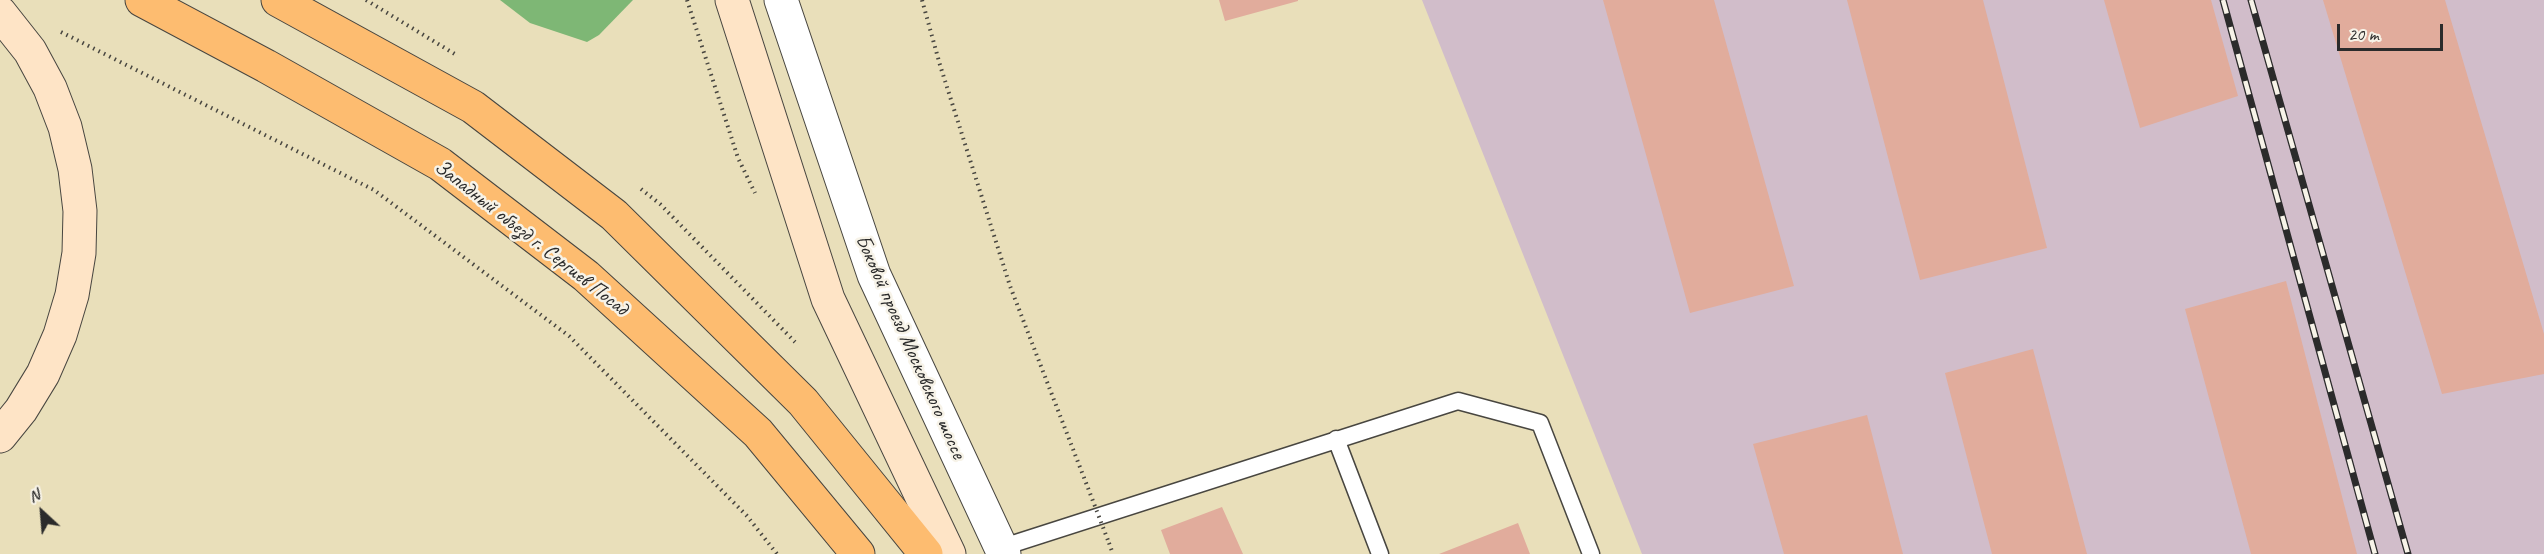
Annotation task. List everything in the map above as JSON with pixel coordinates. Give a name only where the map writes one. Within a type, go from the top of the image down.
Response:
[{"type":"main road","name":"Западный объезд г. Сергиев Посад","points":[[142,0],[266,66],[440,164],[586,276],[758,433],[858,554]]},
{"type":"main road","points":[[278,0],[473,107],[614,216],[803,402],[926,554]]},
{"type":"main road","points":[[732,0],[828,299],[949,554]]},
{"type":"main road","points":[[0,13],[30,51],[50,88],[65,128],[75,169],[80,211],[79,253],[72,295],[60,335],[38,383],[21,410],[0,436]]},
{"type":"street","name":"Боковой проезд Московского шоссе","points":[[781,0],[874,275],[1002,551]]},
{"type":"lane","points":[[1002,551],[1336,439],[1458,402],[1540,423],[1591,554]]},
{"type":"lane","points":[[1336,439],[1380,554]]},
{"type":"path","points":[[922,0],[940,65],[1010,286],[1113,554]]},
{"type":"path","points":[[57,30],[374,190],[568,336],[747,516],[777,554]]},
{"type":"shaded area","points":[[1422,0],[2544,0],[2544,554],[1642,554]]},
{"type":"green space","points":[[500,0],[633,0],[599,35],[587,42],[530,23]]},
{"type":"building","points":[[1219,0],[1298,0],[1298,1],[1225,21]]},
{"type":"building","points":[[1603,0],[1714,0],[1794,286],[1690,313]]},
{"type":"building","points":[[1847,0],[1983,0],[2047,248],[1920,280]]},
{"type":"building","points":[[2104,0],[2211,0],[2238,96],[2140,128]]},
{"type":"building","points":[[2323,0],[2445,0],[2544,334],[2544,374],[2442,394]]},
{"type":"building","points":[[2286,281],[2357,554],[2251,554],[2185,309]]},
{"type":"building","points":[[2033,349],[2087,554],[1992,554],[1945,373]]},
{"type":"building","points":[[1867,415],[1903,554],[1784,554],[1753,444]]},
{"type":"building","points":[[1222,507],[1243,554],[1170,554],[1161,530]]},
{"type":"building","points":[[1518,523],[1530,554],[1439,554]]},
{"type":"railway","points":[[2223,0],[2375,554]]},
{"type":"railway","points":[[2251,0],[2408,554]]}]
